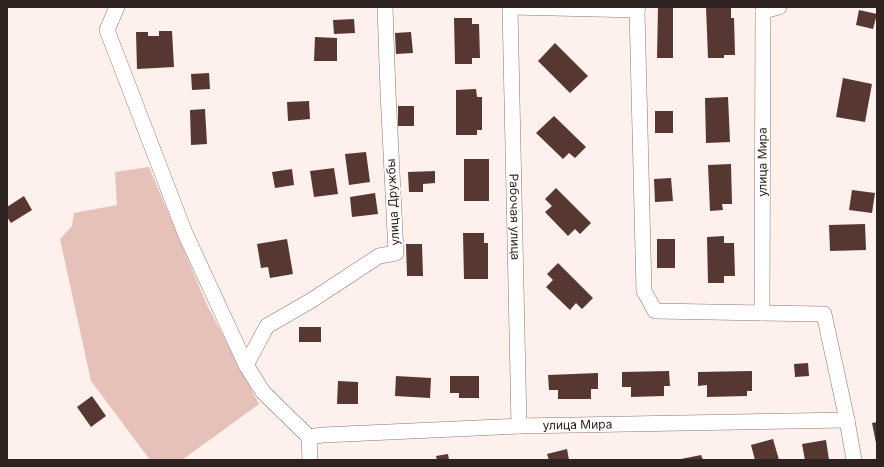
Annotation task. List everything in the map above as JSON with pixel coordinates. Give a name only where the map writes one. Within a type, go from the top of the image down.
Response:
[{"type":"street","points":[[117,7],[107,30],[185,233],[246,365],[263,392],[309,437],[310,460]]},
{"type":"street","name":"улица Дружбы","points":[[246,365],[267,326],[312,300],[379,256],[396,252],[385,7]]},
{"type":"street","points":[[511,7],[638,9],[644,291],[655,311],[824,314],[854,460]]},
{"type":"street","name":"Рабочая улица","points":[[511,7],[519,426]]},
{"type":"street","points":[[761,9],[779,7]]},
{"type":"street","name":"улица Мира","points":[[761,9],[762,313]]},
{"type":"street","name":"улица Мира","points":[[309,437],[323,435],[519,426],[847,420]]},
{"type":"shaded area","points":[[149,167],[207,305],[259,404],[182,460],[150,460],[91,381],[60,239],[72,226],[74,213],[117,205],[115,172]]},
{"type":"building","points":[[658,7],[673,7],[673,58],[657,58]]},
{"type":"building","points":[[706,7],[731,7],[731,18],[734,18],[735,55],[724,55],[724,58],[708,58]]},
{"type":"building","points":[[859,10],[877,14],[873,29],[856,25]]},
{"type":"building","points":[[454,18],[472,18],[472,24],[479,24],[480,58],[472,58],[472,64],[455,64]]},
{"type":"building","points":[[354,19],[355,33],[334,34],[333,20]]},
{"type":"building","points":[[159,31],[172,31],[174,67],[137,69],[136,32],[148,32],[148,36],[159,36]]},
{"type":"building","points":[[411,32],[413,53],[396,54],[395,33]]},
{"type":"building","points":[[315,37],[337,38],[337,61],[314,61]]},
{"type":"building","points":[[555,43],[588,76],[570,93],[538,61]]},
{"type":"building","points":[[209,73],[210,89],[192,90],[191,74]]},
{"type":"building","points":[[843,78],[872,84],[865,122],[836,117]]},
{"type":"building","points":[[476,89],[477,97],[482,97],[482,130],[477,130],[477,135],[456,135],[456,90]]},
{"type":"building","points":[[728,97],[730,142],[706,143],[705,98]]},
{"type":"building","points":[[309,101],[310,119],[288,121],[287,102]]},
{"type":"building","points":[[398,106],[414,106],[414,126],[398,126]]},
{"type":"building","points":[[205,109],[207,144],[191,145],[190,110]]},
{"type":"building","points":[[655,111],[673,111],[673,133],[655,133]]},
{"type":"building","points":[[554,116],[586,147],[575,158],[569,153],[563,159],[536,133]]},
{"type":"building","points":[[366,152],[370,182],[349,185],[345,154]]},
{"type":"building","points":[[464,159],[489,159],[489,201],[464,201]]},
{"type":"building","points":[[731,164],[732,204],[722,204],[723,210],[710,211],[708,165]]},
{"type":"building","points":[[334,168],[338,194],[314,197],[310,171]]},
{"type":"building","points":[[292,169],[294,185],[275,188],[272,172]]},
{"type":"building","points":[[435,171],[435,183],[423,184],[423,192],[409,192],[408,172]]},
{"type":"building","points":[[671,178],[673,201],[655,202],[654,179]]},
{"type":"building","points":[[556,188],[591,223],[580,234],[575,229],[568,236],[545,212],[552,206],[545,199]]},
{"type":"building","points":[[852,190],[875,193],[872,213],[849,210]]},
{"type":"building","points":[[375,193],[378,214],[352,217],[350,197]]},
{"type":"building","points":[[24,196],[32,210],[11,223],[7,217],[7,207]]},
{"type":"building","points":[[865,224],[866,250],[830,251],[829,225]]},
{"type":"building","points":[[463,233],[484,233],[484,243],[488,243],[488,279],[464,279]]},
{"type":"building","points":[[724,236],[724,243],[734,243],[735,276],[724,276],[724,283],[708,283],[707,237]]},
{"type":"building","points":[[287,239],[293,274],[270,278],[268,267],[261,268],[257,244]]},
{"type":"building","points":[[657,239],[675,239],[675,268],[657,268]]},
{"type":"building","points":[[406,244],[422,244],[423,276],[407,276]]},
{"type":"building","points":[[558,263],[593,298],[582,309],[576,303],[570,310],[546,287],[553,280],[547,274]]},
{"type":"building","points":[[299,327],[321,327],[321,342],[299,342]]},
{"type":"building","points":[[808,363],[809,376],[795,377],[794,364]]},
{"type":"building","points":[[669,371],[670,386],[664,386],[664,396],[631,397],[631,387],[622,387],[622,372]]},
{"type":"building","points":[[752,371],[752,391],[747,391],[747,396],[707,397],[707,385],[698,386],[698,372]]},
{"type":"building","points":[[598,373],[598,389],[591,389],[591,399],[558,399],[558,390],[549,390],[548,375]]},
{"type":"building","points":[[396,376],[431,378],[430,398],[395,396]]},
{"type":"building","points":[[450,376],[479,376],[479,398],[459,398],[459,393],[450,393]]},
{"type":"building","points":[[338,381],[358,382],[358,404],[337,404]]},
{"type":"building","points":[[92,396],[106,416],[91,427],[77,407]]},
{"type":"building","points":[[877,422],[877,443],[876,443],[872,423]]},
{"type":"building","points":[[773,439],[779,460],[755,460],[751,445]]},
{"type":"building","points":[[826,440],[829,460],[805,460],[802,444]]},
{"type":"building","points":[[567,449],[569,460],[549,460],[547,454]]},
{"type":"building","points":[[448,454],[449,460],[437,460],[436,456]]},
{"type":"building","points":[[701,455],[703,460],[681,460],[681,459]]}]
